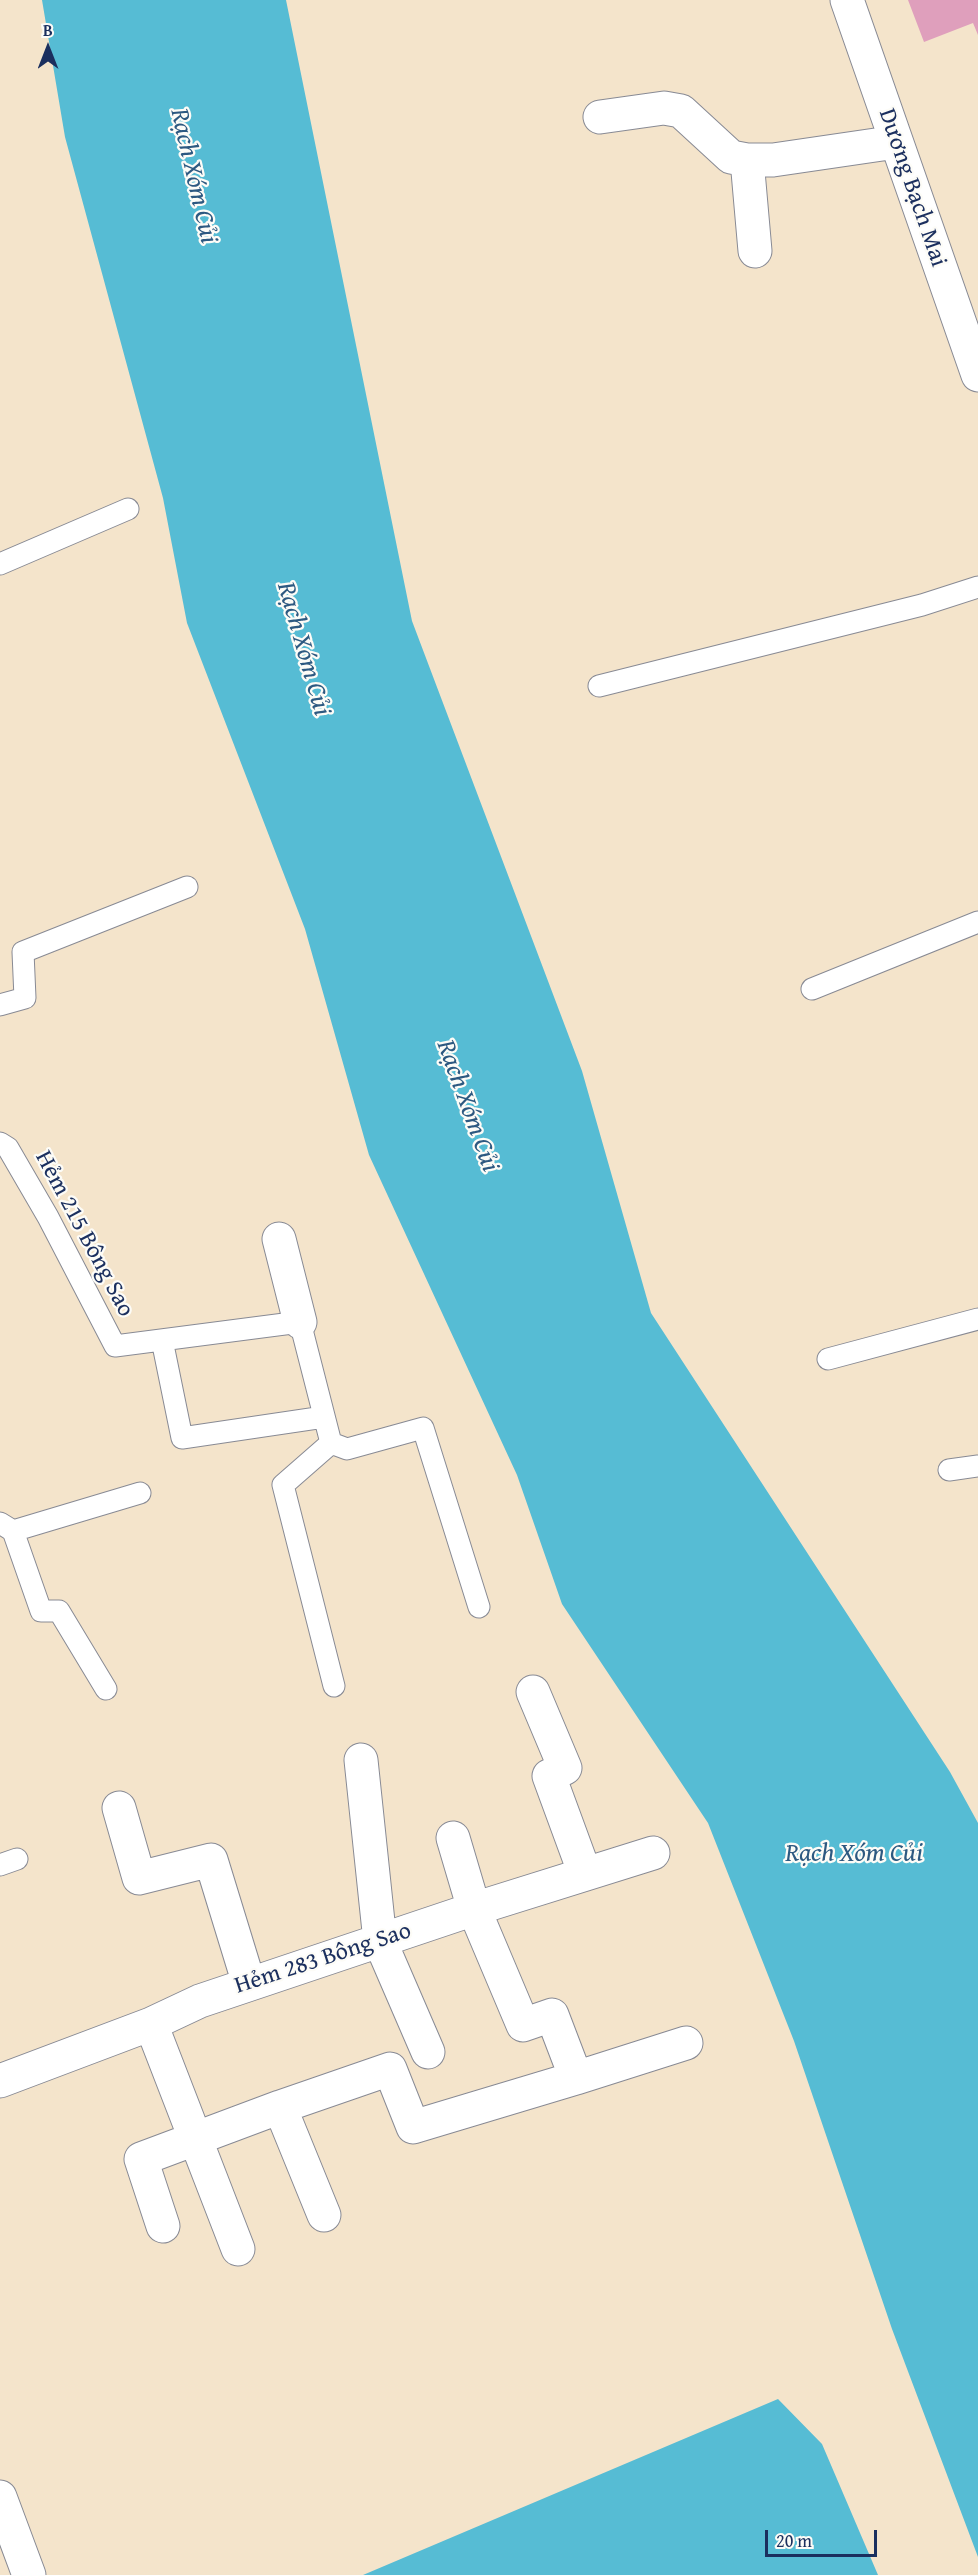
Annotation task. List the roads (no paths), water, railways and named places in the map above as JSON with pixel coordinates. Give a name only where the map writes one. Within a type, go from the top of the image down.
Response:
[{"type":"street","name":"Dương Bạch Mai","points":[[847,0],[978,375]]},
{"type":"street","points":[[600,117],[664,108],[681,111],[731,157],[747,160],[773,160],[896,142]]},
{"type":"street","points":[[747,160],[755,251]]},
{"type":"street","points":[[279,1239],[300,1322]]},
{"type":"street","points":[[533,1692],[565,1768],[549,1776],[585,1874]]},
{"type":"street","points":[[361,1760],[380,1941],[428,2052]]},
{"type":"street","points":[[119,1808],[139,1878],[211,1860],[249,1984]]},
{"type":"street","points":[[453,1838],[474,1909],[523,2025],[552,2015],[576,2078]]},
{"type":"street","name":"Hẻm 283 Bông Sao","points":[[0,2081],[151,2024],[200,2001],[474,1909],[653,1853]]},
{"type":"street","points":[[151,2024],[238,2249]]},
{"type":"street","points":[[163,2226],[141,2159],[280,2107],[390,2069],[413,2127],[687,2043]]},
{"type":"street","points":[[280,2107],[324,2215]]},
{"type":"street","points":[[0,2497],[29,2575]]},
{"type":"lane","points":[[0,564],[128,509]]},
{"type":"lane","points":[[599,686],[922,605],[978,587]]},
{"type":"lane","points":[[0,1005],[25,998],[23,952],[187,887]]},
{"type":"lane","points":[[812,989],[978,922]]},
{"type":"lane","name":"Hẻm 215 Bông Sao","points":[[0,1143],[8,1148],[48,1217],[115,1346],[300,1322]]},
{"type":"lane","points":[[828,1359],[978,1319]]},
{"type":"lane","points":[[300,1322],[331,1443]]},
{"type":"lane","points":[[162,1340],[182,1438],[324,1417]]},
{"type":"lane","points":[[331,1443],[347,1449],[423,1428],[479,1607]]},
{"type":"lane","points":[[331,1443],[282,1485],[334,1686]]},
{"type":"lane","points":[[949,1470],[978,1466]]},
{"type":"lane","points":[[106,1689],[59,1611],[42,1611],[6,1527],[141,1493]]},
{"type":"water","name":"Rạch Xóm Củi","points":[[42,0],[286,0],[412,621],[582,1071],[651,1313],[950,1772],[978,1823],[978,2557],[892,2329],[794,2041],[708,1823],[562,1604],[517,1475],[369,1155],[305,929],[187,623],[163,498],[65,137]]},
{"type":"water","points":[[778,2399],[822,2444],[878,2575],[363,2575]]}]
